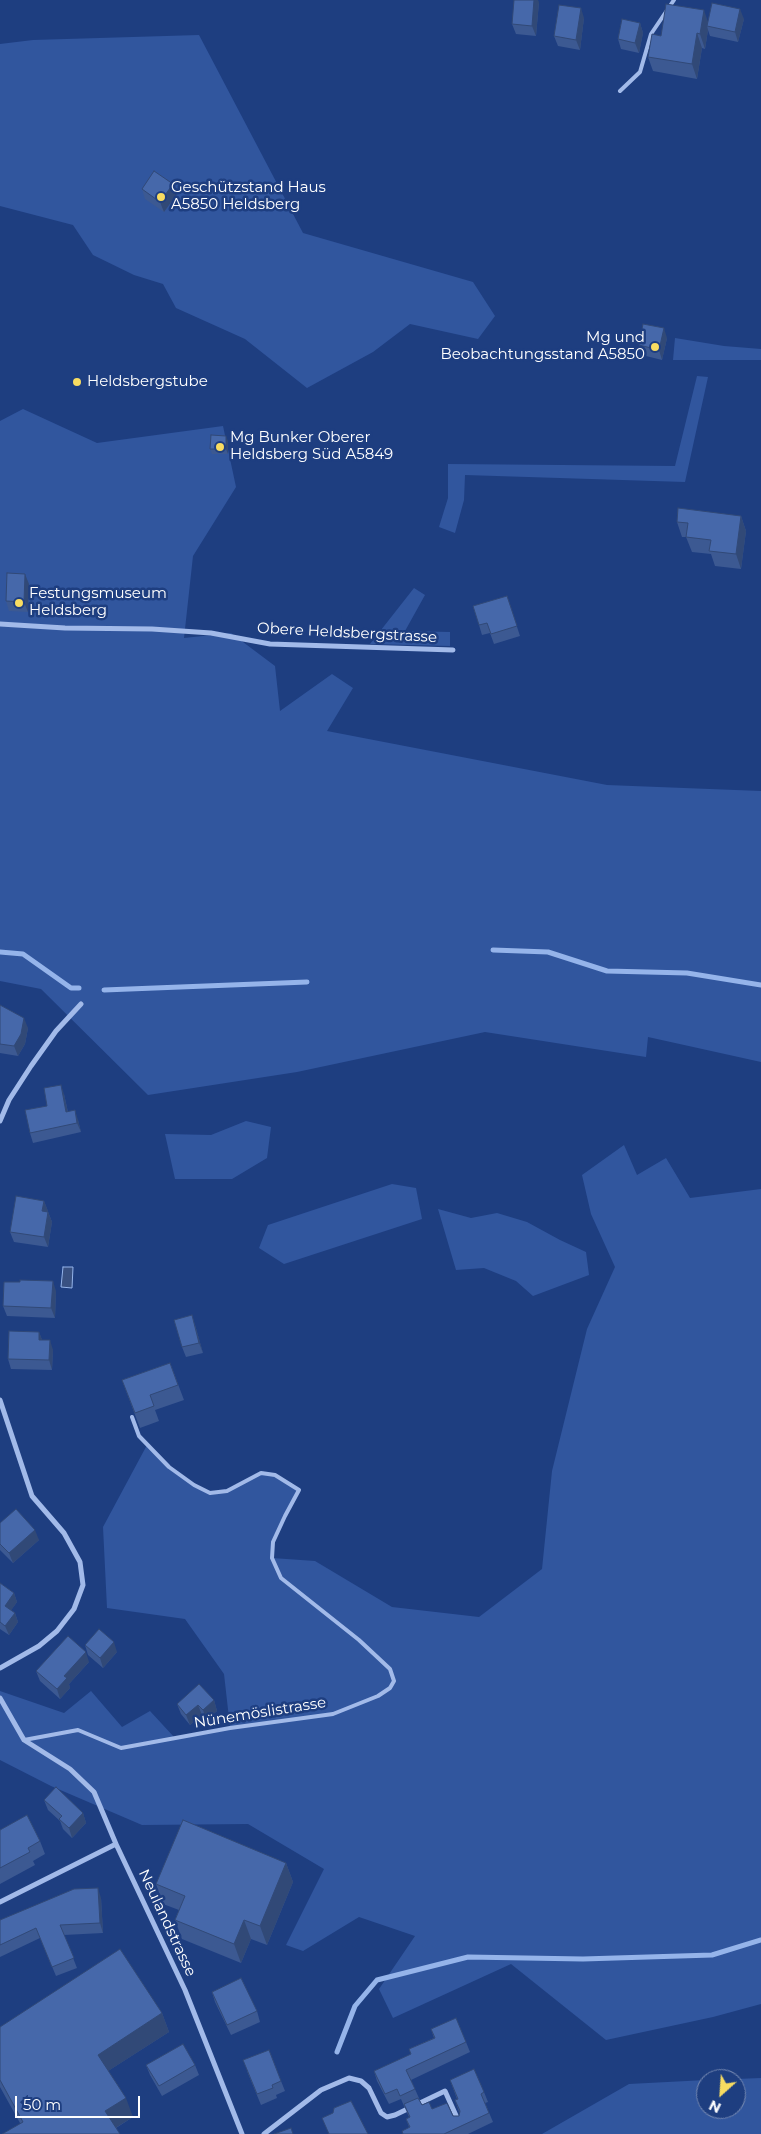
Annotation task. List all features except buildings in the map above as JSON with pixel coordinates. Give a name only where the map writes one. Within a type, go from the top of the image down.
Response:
[{"type":"street","name":"Obere Heldsbergstrasse","points":[[0,624],[64,628],[152,628],[211,634],[270,644],[453,650]]},
{"type":"street","points":[[0,1121],[9,1100],[40,1054],[56,1031],[81,1004]]},
{"type":"street","points":[[0,1400],[32,1496],[64,1533],[80,1562],[83,1585],[74,1609],[57,1631],[39,1646],[0,1668]]},
{"type":"street","points":[[0,1698],[24,1740]]},
{"type":"street","name":"Neulandstrasse","points":[[24,1740],[70,1769],[94,1792],[116,1844],[185,1990],[242,2134]]},
{"type":"street","points":[[0,1902],[116,1844]]},
{"type":"street","points":[[264,2134],[321,2090],[349,2078],[361,2081],[369,2088],[381,2113],[387,2117],[445,2090],[459,2122]]},
{"type":"lane","points":[[620,91],[640,72],[651,34],[674,0]]},
{"type":"lane","name":"Nünemöslistrasse","points":[[24,1740],[78,1730],[121,1748],[230,1728],[333,1714],[378,1696],[390,1688],[394,1681],[390,1670],[359,1640],[281,1578],[272,1558],[273,1542],[299,1490],[275,1475],[260,1473],[227,1492],[210,1493],[194,1485],[170,1467],[139,1436],[132,1417]]},
{"type":"shaded area","points":[[199,35],[303,233],[473,282],[495,316],[478,339],[410,324],[373,352],[307,388],[245,339],[176,308],[163,284],[134,275],[93,255],[73,225],[0,206],[0,44],[33,40]]},
{"type":"shaded area","points":[[675,338],[724,346],[761,349],[761,360],[673,360]]},
{"type":"shaded area","points":[[697,376],[708,377],[685,482],[465,475],[464,500],[455,533],[439,527],[448,498],[448,464],[675,466]]},
{"type":"shaded area","points":[[23,409],[97,443],[223,426],[236,487],[193,556],[184,638],[231,633],[275,666],[280,711],[332,674],[353,688],[327,731],[607,785],[761,791],[761,1062],[648,1037],[646,1057],[485,1032],[297,1072],[148,1095],[41,989],[0,981],[0,421]]},
{"type":"shaded area","points":[[414,588],[425,595],[405,631],[450,632],[450,646],[370,644]]},
{"type":"shaded area","points":[[246,1121],[271,1127],[267,1158],[232,1179],[175,1179],[165,1134],[211,1135]]},
{"type":"shaded area","points":[[624,1145],[637,1175],[666,1158],[690,1198],[761,1189],[761,2004],[713,2017],[606,2040],[511,1964],[393,2018],[379,1989],[415,1936],[359,1917],[303,1951],[286,1945],[324,1869],[248,1824],[142,1825],[51,1786],[0,1760],[0,1691],[64,1713],[91,1691],[122,1727],[150,1711],[174,1737],[230,1727],[224,1674],[185,1619],[107,1608],[103,1527],[147,1445],[170,1467],[194,1485],[210,1493],[227,1491],[261,1473],[275,1475],[299,1490],[273,1542],[272,1558],[315,1561],[392,1607],[479,1617],[542,1569],[552,1471],[587,1329],[615,1267],[591,1214],[582,1175]]},
{"type":"shaded area","points":[[392,1184],[416,1188],[422,1219],[284,1264],[259,1248],[268,1225]]},
{"type":"shaded area","points":[[438,1209],[471,1218],[497,1213],[527,1222],[586,1252],[589,1275],[533,1296],[516,1281],[484,1268],[456,1270]]},
{"type":"shaded area","points":[[63,1267],[73,1267],[72,1288],[61,1287]]},
{"type":"shaded area","points":[[761,2078],[761,2134],[542,2134],[629,2084],[696,2081],[696,2119],[746,2119],[746,2079]]},
{"type":"waterway","points":[[493,950],[548,952],[607,971],[687,973],[761,985]]},
{"type":"waterway","points":[[0,952],[23,954],[71,988],[79,988]]},
{"type":"waterway","points":[[104,990],[307,982]]},
{"type":"waterway","points":[[337,2052],[355,2006],[377,1980],[468,1957],[583,1959],[712,1955],[761,1940]]},
{"type":"place","name":"Geschützstand Haus A5850 Heldsberg","points":[[161,197]]},
{"type":"place","name":"Mg und Beobachtungsstand A5850","points":[[655,347]]},
{"type":"place","name":"Heldsbergstube","points":[[77,382]]},
{"type":"place","name":"Mg Bunker Oberer Heldsberg Süd A5849","points":[[220,447]]},
{"type":"place","name":"Festungsmuseum Heldsberg","points":[[19,603]]}]
